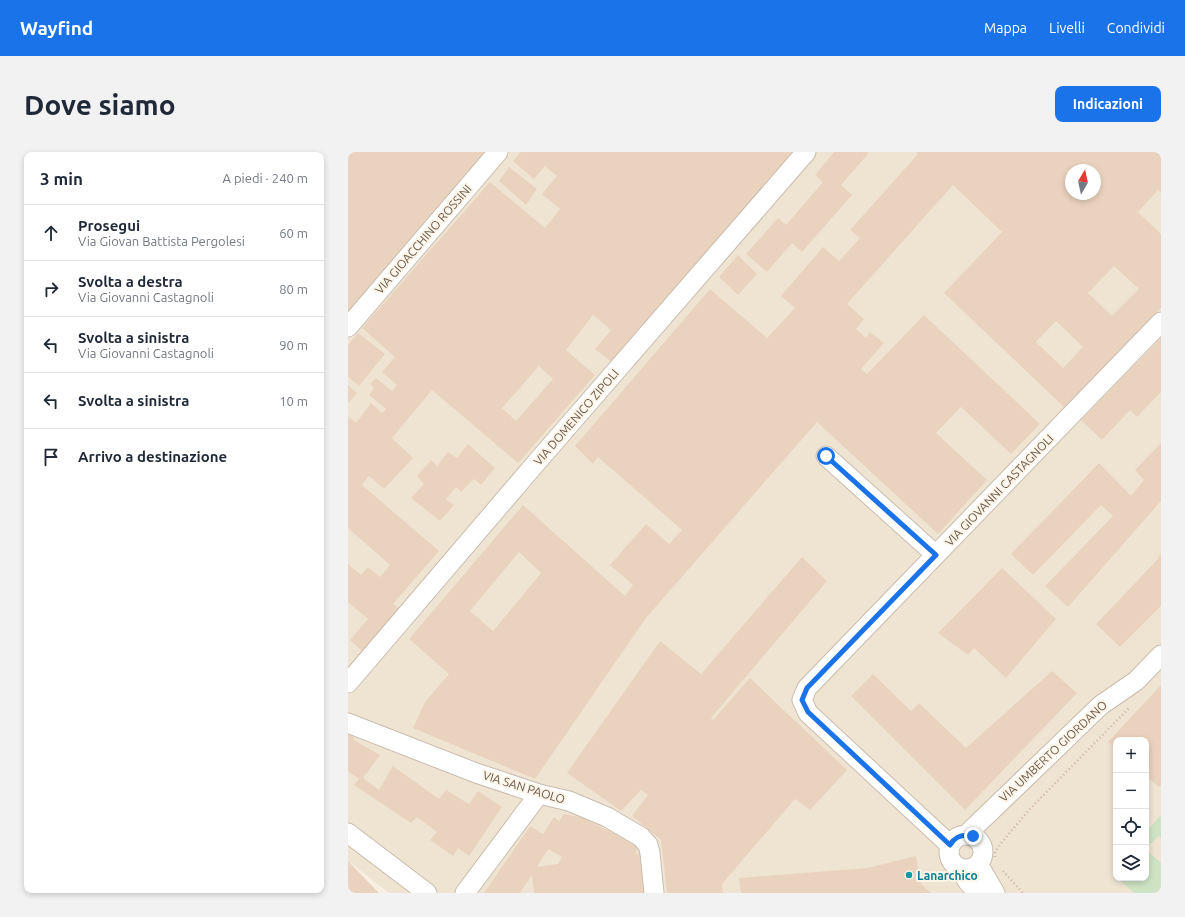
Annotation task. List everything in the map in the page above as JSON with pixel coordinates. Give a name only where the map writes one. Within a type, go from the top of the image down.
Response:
[{"type":"street","name":"VIA GIOACCHINO ROSSINI","points":[[348,327],[498,152]]},
{"type":"street","name":"VIA DOMENICO ZIPOLI","points":[[348,683],[546,451],[806,152]]},
{"type":"street","name":"VIA GIOVANNI CASTAGNOLI","points":[[950,845],[808,712],[802,700],[807,688],[1161,322]]},
{"type":"street","points":[[826,456],[936,555]]},
{"type":"street","name":"VIA UMBERTO GIORDANO","points":[[966,835],[1101,705],[1136,681],[1161,655]]},
{"type":"street","name":"VIA SAN PAOLO","points":[[348,723],[476,773],[539,794],[582,805],[607,817],[641,837],[648,845],[654,893]]},
{"type":"street","points":[[465,893],[539,794]]},
{"type":"street","points":[[348,833],[427,893]]},
{"type":"street","points":[[978,864],[952,863],[949,858],[948,851],[950,845],[956,838],[966,835],[973,836],[982,846],[983,855],[978,864],[968,882],[978,893]]},
{"type":"street","points":[[978,864],[995,893]]},
{"type":"path","points":[[978,864],[995,852],[1029,810],[1134,704]]},
{"type":"path","points":[[1000,868],[1023,893]]},
{"type":"shaded area","points":[[348,152],[1161,152],[1161,893],[389,893],[348,861]]},
{"type":"green space","points":[[1161,815],[1161,838],[1158,836],[1151,844],[1149,842],[1149,829]]},
{"type":"green space","points":[[1149,852],[1161,863],[1161,893],[1134,893],[1121,881],[1149,881]]},
{"type":"building","points":[[348,152],[485,152],[348,312]]},
{"type":"building","points":[[521,152],[797,152],[615,365],[595,349],[611,330],[593,315],[566,350],[595,375],[518,463],[432,390],[392,438],[413,458],[384,489],[369,476],[362,485],[439,551],[393,604],[399,609],[362,651],[350,640],[368,619],[348,602],[348,564],[361,575],[368,567],[380,577],[390,565],[348,528],[348,416],[356,423],[371,403],[382,413],[386,409],[369,395],[374,388],[370,384],[376,378],[392,391],[397,385],[382,372],[395,357],[362,328],[490,182],[545,228],[560,209],[542,194],[557,176],[545,166],[534,179],[513,161]],"holes":[[[539,366],[553,379],[516,421],[502,408]]]},
{"type":"building","points":[[834,152],[867,152],[868,154],[841,185],[852,195],[802,252],[792,243],[767,272],[746,254],[778,218],[786,225],[823,182],[815,175]]},
{"type":"building","points":[[916,152],[1161,152],[1161,193],[1158,190],[1138,212],[1161,234],[1161,308],[1064,407],[944,293],[1002,232],[953,185],[847,304],[864,319],[856,329],[866,338],[870,332],[884,343],[861,369],[867,374],[924,315],[1040,424],[1011,454],[961,407],[936,433],[987,480],[938,534],[817,422],[646,618],[535,779],[413,728],[425,702],[449,674],[409,639],[523,505],[625,596],[633,585],[610,565],[646,524],[669,544],[682,530],[598,457],[593,464],[575,446],[710,289],[767,338],[795,308],[781,296],[823,247],[839,261],[860,238],[850,230],[918,154]],"holes":[[[1114,266],[1139,289],[1112,316],[1088,293]],[[1056,321],[1083,347],[1063,368],[1036,342]],[[519,552],[541,573],[493,631],[470,611]]]},
{"type":"building","points":[[509,167],[537,189],[526,205],[499,181]]},
{"type":"building","points":[[738,255],[757,274],[738,295],[719,277]]},
{"type":"building","points":[[358,333],[385,354],[359,386],[348,377],[348,345]]},
{"type":"building","points":[[1161,338],[1161,392],[1137,417],[1130,410],[1102,440],[1081,420]]},
{"type":"building","points":[[348,385],[357,393],[348,403]]},
{"type":"building","points":[[1161,443],[1161,501],[1068,607],[1045,586],[1113,516],[1101,505],[1033,575],[1011,554],[1099,463],[1131,496],[1144,480],[1135,470]]},
{"type":"building","points":[[468,444],[495,468],[481,485],[474,479],[461,492],[456,487],[446,499],[454,505],[440,521],[411,498],[424,484],[417,476],[431,460],[437,466],[448,452],[457,458]]},
{"type":"building","points":[[1161,552],[1161,606],[1120,647],[1096,624],[1157,560]]},
{"type":"building","points":[[802,557],[827,581],[711,718],[713,720],[750,678],[847,770],[810,810],[795,799],[722,884],[723,893],[667,893],[661,840],[632,816],[648,795],[641,790],[621,811],[567,773],[660,641],[701,674]]},
{"type":"building","points":[[1002,568],[1056,619],[1006,678],[974,648],[968,655],[938,633]]},
{"type":"building","points":[[1052,671],[1077,693],[965,810],[851,696],[873,674],[911,711],[919,703],[966,748]]},
{"type":"building","points":[[1161,685],[1161,785],[1159,787],[1149,779],[1149,737],[1113,737],[1113,746],[1108,742]]},
{"type":"building","points":[[348,731],[352,732],[354,740],[380,755],[363,778],[379,790],[393,766],[439,799],[446,790],[469,804],[478,791],[502,807],[469,856],[458,848],[453,856],[430,840],[437,832],[417,817],[411,823],[354,785],[359,779],[348,771]]},
{"type":"building","points":[[564,814],[581,817],[617,835],[638,848],[635,854],[645,853],[648,893],[534,893],[532,875],[520,893],[484,893],[530,826],[543,834],[554,817],[559,821]],"holes":[[[548,849],[562,857],[558,864],[537,867]]]},
{"type":"building","points":[[916,856],[921,884],[931,893],[741,893],[739,878],[867,868]]},
{"type":"building","points":[[348,861],[379,893],[348,893]]},
{"type":"place","name":"Lanarchico","points":[[909,875]]},
{"type":"route","points":[[826,456],[936,555],[807,688],[802,700],[808,712],[950,845],[956,838],[962,835],[973,836]]}]
